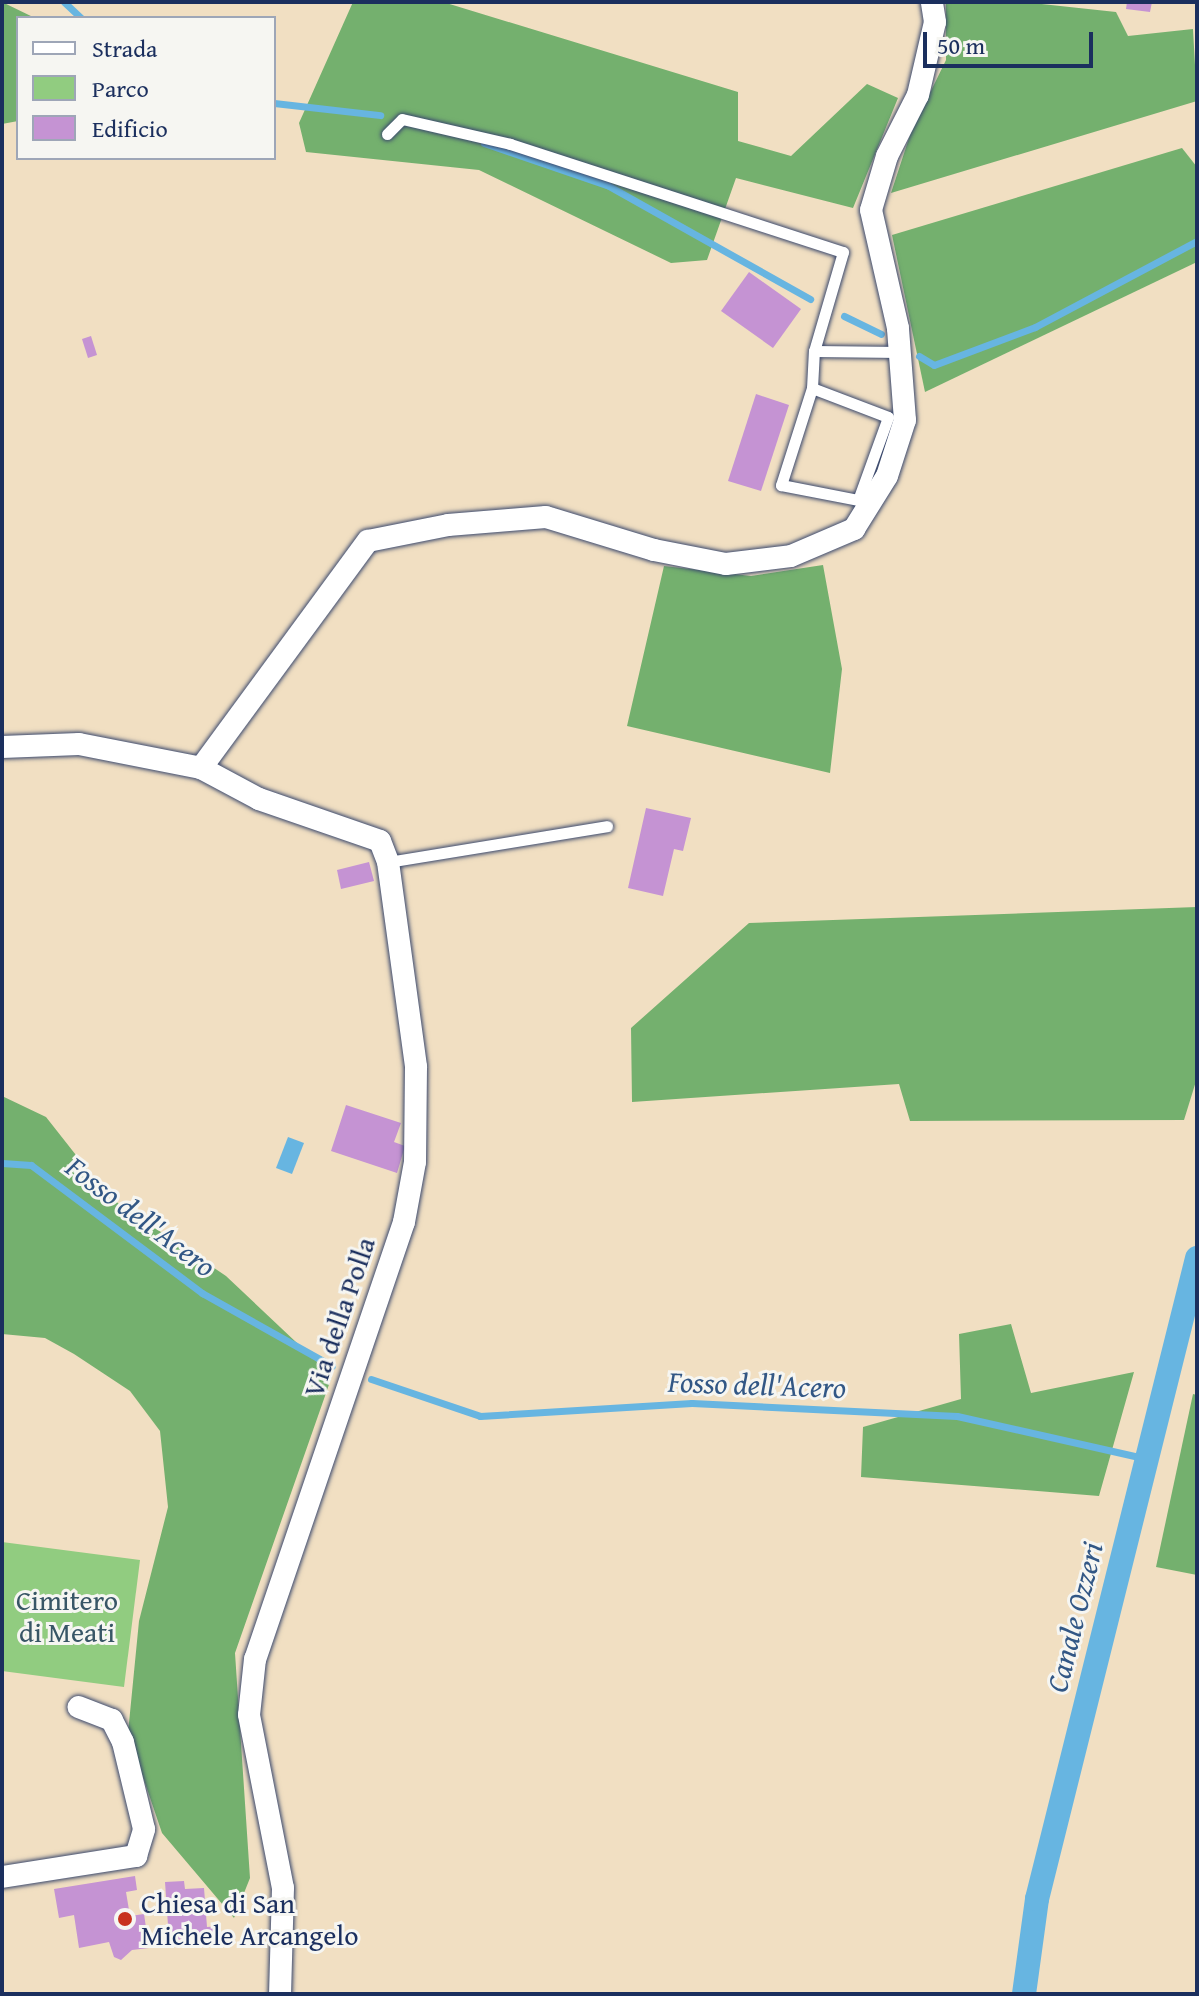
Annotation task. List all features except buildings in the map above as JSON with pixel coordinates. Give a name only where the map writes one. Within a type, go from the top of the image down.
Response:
[{"type":"street","points":[[201,768],[368,541],[448,525],[546,517],[654,550],[726,564],[791,556],[854,529],[887,476],[905,420],[900,352],[871,210],[887,156],[918,95],[935,22],[932,2]]},
{"type":"street","points":[[2,747],[79,744],[201,768],[259,799],[380,841],[388,862]]},
{"type":"street","name":"Via della Polla","points":[[280,1994],[283,1888],[249,1715],[255,1659],[404,1222],[415,1162],[416,1067],[388,862]]},
{"type":"street","points":[[2,1877],[136,1856],[144,1829],[123,1742],[112,1720],[78,1707]]},
{"type":"lane","points":[[387,134],[402,119],[510,144],[843,252],[814,351],[812,388],[781,485],[858,500],[888,417],[812,388]]},
{"type":"lane","points":[[814,351],[900,352]]},
{"type":"lane","points":[[388,862],[607,826]]},
{"type":"green space","points":[[2,2],[31,16],[16,16],[16,121],[2,124]]},
{"type":"green space","points":[[353,2],[443,2],[738,92],[738,141],[791,156],[867,84],[898,98],[853,208],[736,178],[707,260],[671,263],[479,170],[306,152],[299,123]]},
{"type":"green space","points":[[946,2],[1023,2],[1116,12],[1128,36],[1193,29],[1197,101],[891,193],[911,132],[946,60]]},
{"type":"green space","points":[[1182,148],[1197,167],[1197,262],[925,392],[892,235]]},
{"type":"green space","points":[[823,565],[842,669],[830,773],[627,726],[664,566],[751,576]]},
{"type":"green space","points":[[1197,907],[1197,1078],[1184,1120],[910,1121],[899,1084],[632,1102],[631,1028],[749,923]]},
{"type":"green space","points":[[2,1096],[46,1117],[109,1197],[226,1276],[332,1376],[235,1653],[250,1878],[234,1918],[162,1833],[128,1733],[139,1621],[168,1507],[160,1431],[130,1391],[74,1354],[45,1338],[2,1334]]},
{"type":"green space","points":[[1011,1324],[1031,1393],[1134,1372],[1099,1496],[861,1477],[863,1427],[961,1399],[959,1334]]},
{"type":"green space","points":[[1193,1394],[1197,1395],[1197,1575],[1156,1567]]},
{"type":"green space","name":"Cimitero di Meati","points":[[2,1542],[140,1560],[124,1687],[2,1671]]},
{"type":"water","points":[[288,1137],[304,1143],[292,1174],[276,1168]]},
{"type":"waterway","points":[[64,2],[79,16]]},
{"type":"waterway","points":[[276,103],[380,115]]},
{"type":"waterway","points":[[484,143],[607,185],[810,299]]},
{"type":"waterway","points":[[919,356],[934,365],[1035,327],[1197,241]]},
{"type":"waterway","points":[[844,316],[881,334]]},
{"type":"waterway","name":"Fosso dell'Acero","points":[[2,1163],[31,1165],[202,1293],[332,1366]]},
{"type":"waterway","name":"Canale Ozzeri","points":[[1024,1994],[1037,1899],[1197,1258]]},
{"type":"waterway","name":"Fosso dell'Acero","points":[[371,1379],[480,1416],[692,1403],[957,1416],[1143,1458]]},
{"type":"place","name":"Chiesa di San Michele Arcangelo","points":[[125,1919]]}]
